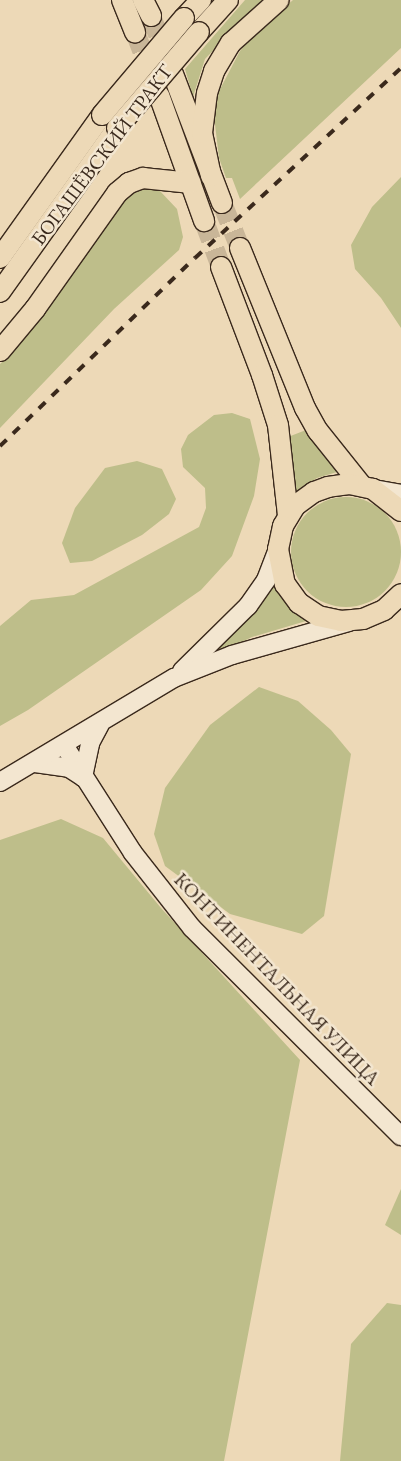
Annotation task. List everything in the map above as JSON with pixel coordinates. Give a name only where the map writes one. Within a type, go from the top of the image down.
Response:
[{"type":"main road","points":[[122,0],[135,32]]},
{"type":"main road","name":"БОГАШЁВСКИЙ ТРАКТ","points":[[0,258],[102,115],[201,0]]},
{"type":"main road","name":"БОГАШЁВСКИЙ ТРАКТ","points":[[0,292],[118,128],[228,0]]},
{"type":"main road","points":[[211,176],[202,133],[207,93],[214,72],[231,43],[279,0]]},
{"type":"main road","points":[[173,74],[222,203]]},
{"type":"main road","points":[[159,95],[204,221]]},
{"type":"main road","points":[[0,351],[35,309],[117,193],[129,182],[143,178],[190,183]]},
{"type":"main road","points":[[240,248],[305,408],[323,437],[367,487],[401,511]]},
{"type":"main road","points":[[221,267],[262,375],[278,426],[288,516],[278,550],[283,579],[299,603],[324,618],[352,621],[384,610],[401,594]]},
{"type":"main road","points":[[288,516],[314,492],[337,484],[367,487]]},
{"type":"street","points":[[367,487],[401,494]]},
{"type":"street","points":[[174,678],[248,606],[266,580],[278,550]]},
{"type":"street","points":[[0,782],[35,763],[174,678],[265,644],[352,621]]},
{"type":"street","points":[[35,763],[69,768],[84,778],[90,743],[101,723]]},
{"type":"street","name":"КОНТИНЕНТАЛЬНАЯ УЛИЦА","points":[[64,745],[133,854],[192,928],[401,1136]]},
{"type":"green space","points":[[245,0],[262,0],[205,59],[193,97],[185,69]]},
{"type":"green space","points":[[293,0],[401,0],[401,48],[240,199],[232,178],[226,178],[219,158],[214,116],[217,95],[240,51],[255,33]]},
{"type":"green space","points":[[401,177],[401,328],[381,298],[355,269],[351,245],[372,207]]},
{"type":"green space","points":[[142,188],[160,191],[177,209],[183,237],[179,250],[114,309],[0,428],[0,364],[11,354],[128,195]]},
{"type":"green space","points":[[232,413],[250,419],[260,459],[254,496],[232,556],[201,590],[28,710],[0,726],[0,626],[31,600],[74,595],[199,527],[206,508],[205,488],[183,467],[181,449],[188,435],[214,415]]},
{"type":"green space","points":[[306,430],[337,472],[317,478],[294,493],[288,437]]},
{"type":"green space","points":[[137,461],[162,469],[176,499],[169,514],[142,535],[92,561],[70,563],[62,543],[75,508],[105,468]]},
{"type":"green space","points":[[346,497],[367,501],[385,513],[397,531],[401,552],[397,573],[385,591],[367,603],[346,607],[325,603],[307,591],[295,573],[291,552],[295,531],[307,513],[325,501]]},
{"type":"green space","points":[[271,577],[285,601],[306,621],[252,637],[195,665]]},
{"type":"green space","points":[[259,687],[298,701],[331,730],[351,754],[324,916],[302,934],[230,914],[165,866],[154,834],[165,788],[210,725]]},
{"type":"green space","points":[[61,819],[103,838],[161,908],[300,1060],[224,1461],[0,1461],[0,840]]},
{"type":"green space","points":[[401,1189],[401,1235],[385,1225]]},
{"type":"green space","points":[[387,1303],[401,1305],[401,1461],[340,1461],[351,1344]]},
{"type":"tunnel","points":[[151,16],[167,58]]},
{"type":"tunnel","points":[[135,32],[152,76]]},
{"type":"tunnel","points":[[222,203],[240,248]]},
{"type":"tunnel","points":[[204,221],[221,267]]},
{"type":"railway","points":[[0,446],[195,258],[401,68]]}]
